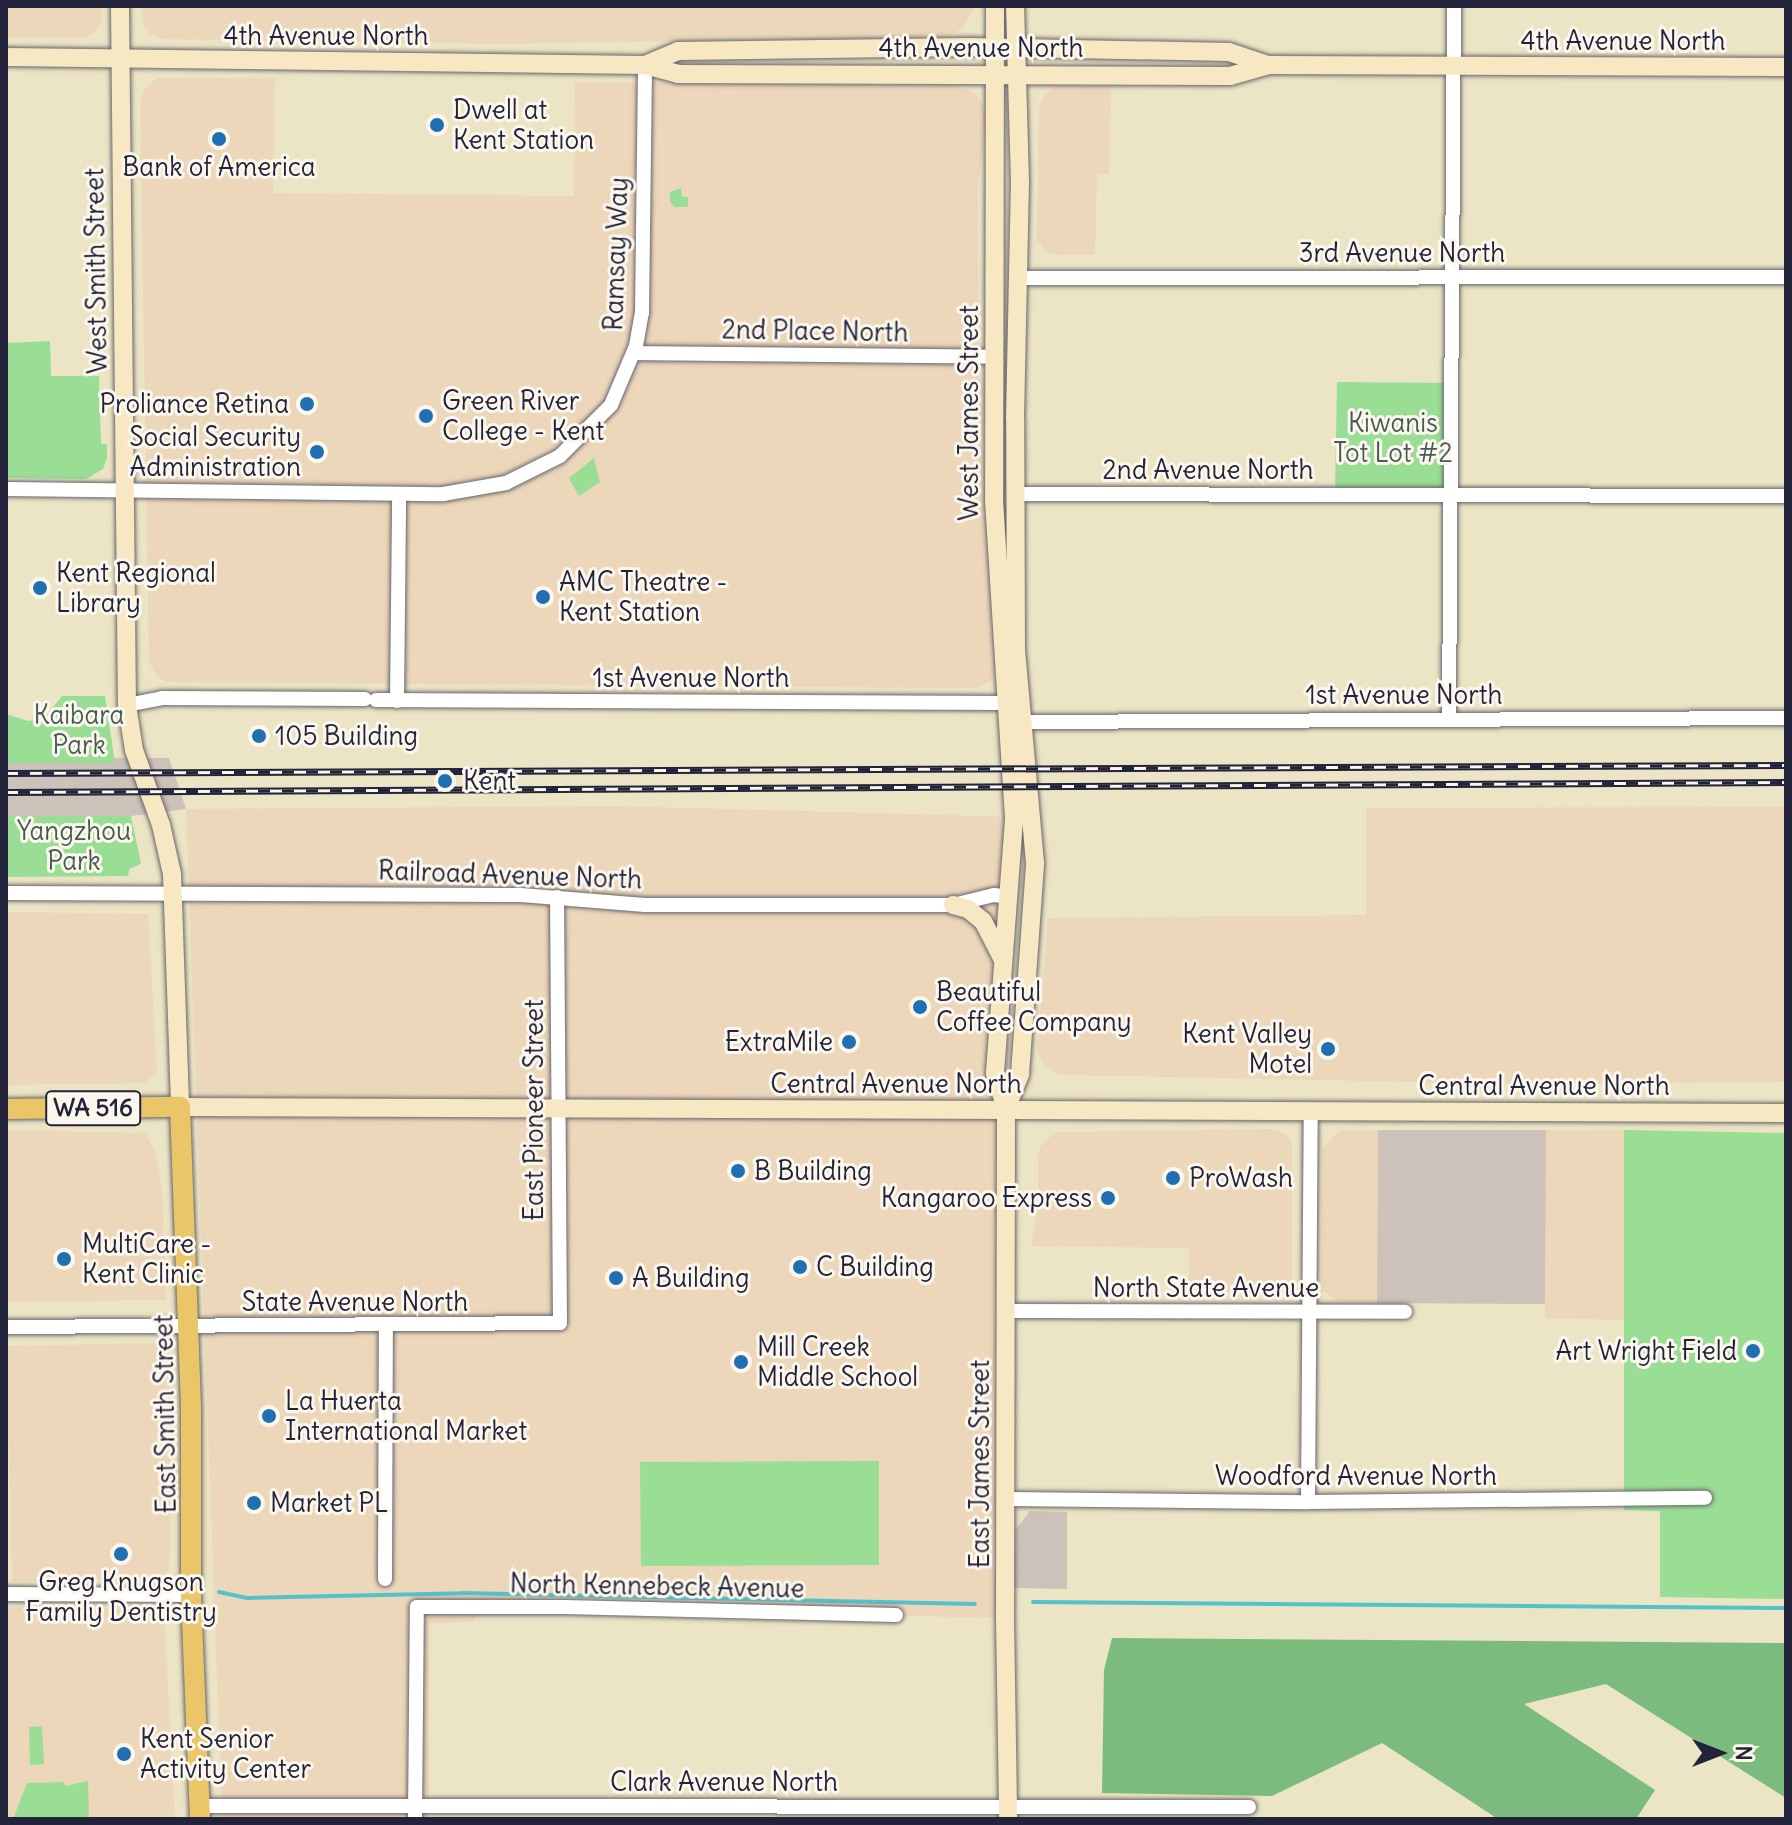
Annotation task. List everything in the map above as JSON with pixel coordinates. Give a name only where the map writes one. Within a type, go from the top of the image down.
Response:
[{"type":"main road","name":"West Smith Street","points":[[120,6],[127,705],[134,750],[143,772]]},
{"type":"main road","name":"West James Street","points":[[995,6],[994,508],[1014,820]]},
{"type":"main road","name":"West James Street","points":[[1015,6],[1020,183],[1014,494],[1016,649],[1023,722]]},
{"type":"main road","name":"4th Avenue North","points":[[645,65],[678,51],[996,47],[1229,52],[1268,65]]},
{"type":"main road","name":"4th Avenue North","points":[[6,57],[645,65],[678,74],[1230,76],[1268,65],[1786,67]]},
{"type":"main road","points":[[994,357],[1004,366],[1005,430],[1015,447]]},
{"type":"main road","name":"East James Street","points":[[1006,1109],[1020,1074],[1034,900],[1033,810],[1023,722]]},
{"type":"main road","name":"East Smith Street","points":[[143,772],[164,838],[173,893],[189,1326],[193,1519],[191,1595],[200,1812]]},
{"type":"main road","name":"East James Street","points":[[1008,1812],[1006,1109],[995,1073],[1014,820]]},
{"type":"main road","points":[[953,905],[968,909],[986,924],[1004,962]]},
{"type":"main road","name":"Central Avenue North","points":[[6,1109],[1786,1113]]},
{"type":"street","points":[[1449,718],[1454,6]]},
{"type":"street","name":"Ramsay Way","points":[[125,492],[399,495],[469,491],[506,483],[542,467],[580,439],[611,405],[635,353],[642,313],[645,65]]},
{"type":"street","name":"3rd Avenue North","points":[[1017,278],[1786,277]]},
{"type":"street","name":"2nd Place North","points":[[635,353],[994,357]]},
{"type":"street","points":[[6,489],[125,492]]},
{"type":"street","name":"2nd Avenue North","points":[[1014,494],[1786,496]]},
{"type":"street","points":[[397,701],[399,495]]},
{"type":"street","name":"1st Avenue North","points":[[127,705],[162,698],[1005,703]]},
{"type":"street","name":"1st Avenue North","points":[[1023,722],[1786,718]]},
{"type":"street","name":"Railroad Avenue North","points":[[6,893],[557,897],[645,905],[953,905],[994,895],[1010,897]]},
{"type":"street","name":"East Pioneer Street","points":[[557,897],[560,1323]]},
{"type":"street","points":[[1308,1502],[1311,1110]]},
{"type":"street","name":"North State Avenue","points":[[1006,1311],[1405,1312]]},
{"type":"street","name":"State Avenue North","points":[[6,1327],[560,1323]]},
{"type":"street","points":[[385,1579],[386,1325]]},
{"type":"street","name":"Woodford Avenue North","points":[[1007,1499],[1308,1502],[1705,1498]]},
{"type":"street","points":[[6,1594],[191,1595]]},
{"type":"street","name":"North Kennebeck Avenue","points":[[415,1812],[417,1607],[565,1607],[896,1615]]},
{"type":"street","name":"Clark Avenue North","points":[[200,1812],[1008,1812],[1249,1807]]},
{"type":"shaded area","points":[[6,6],[101,6],[101,22],[94,33],[84,38],[6,37]]},
{"type":"shaded area","points":[[141,6],[976,6],[963,28],[948,37],[493,44],[162,39],[150,34],[144,27]]},
{"type":"shaded area","points":[[157,78],[275,78],[273,193],[574,196],[575,82],[955,86],[974,92],[987,111],[978,181],[978,377],[985,384],[984,478],[996,668],[992,680],[978,688],[165,682],[156,675],[149,662],[140,100],[145,88]]},
{"type":"shaded area","points":[[1056,86],[1111,86],[1109,174],[1097,174],[1095,254],[1058,255],[1046,251],[1037,241],[1039,108],[1045,94]]},
{"type":"shaded area","points":[[6,758],[169,758],[186,809],[131,816],[6,816]]},
{"type":"shaded area","points":[[613,806],[1019,817],[1006,1109],[1005,1618],[479,1607],[474,1622],[429,1623],[429,1819],[222,1819],[186,809]]},
{"type":"shaded area","points":[[1786,807],[1786,1082],[1515,1084],[1071,1075],[1057,1074],[1043,1064],[1037,1050],[1048,918],[1366,915],[1366,808]]},
{"type":"shaded area","points":[[6,912],[148,914],[157,1071],[146,1083],[6,1085]]},
{"type":"shaded area","points":[[1271,1129],[1286,1134],[1292,1142],[1292,1293],[1189,1291],[1189,1248],[1031,1246],[1038,1205],[1040,1147],[1059,1132]]},
{"type":"shaded area","points":[[6,1130],[145,1133],[155,1150],[162,1189],[166,1300],[6,1302]]},
{"type":"shaded area","points":[[1340,1130],[1378,1130],[1377,1303],[1341,1302],[1321,1290],[1322,1149]]},
{"type":"shaded area","points":[[1378,1130],[1546,1130],[1545,1304],[1377,1303]]},
{"type":"shaded area","points":[[1546,1130],[1624,1130],[1624,1320],[1545,1318]]},
{"type":"shaded area","points":[[166,1343],[169,1346],[172,1495],[169,1568],[165,1578],[12,1582],[6,1346]]},
{"type":"shaded area","points":[[1030,1511],[1067,1512],[1067,1589],[1014,1588],[1015,1530]]},
{"type":"shaded area","points":[[6,1607],[158,1609],[164,1614],[175,1819],[6,1819]]},
{"type":"green space","points":[[681,188],[682,197],[688,197],[688,207],[675,207],[670,202],[670,192]]},
{"type":"green space","points":[[50,341],[51,376],[99,376],[101,444],[107,444],[107,458],[103,469],[86,479],[6,478],[6,343]]},
{"type":"green space","name":"Kiwanis Tot Lot #2","points":[[1337,382],[1451,383],[1450,495],[1335,494]]},
{"type":"green space","points":[[594,458],[600,482],[579,496],[569,478]]},
{"type":"green space","name":"Kaibara Park","points":[[62,696],[105,696],[115,763],[6,763],[6,714],[28,721],[44,719]]},
{"type":"green space","name":"Yangzhou Park","points":[[6,816],[131,816],[141,864],[129,869],[128,876],[6,877]]},
{"type":"green space","points":[[1624,1130],[1786,1133],[1786,1599],[1660,1597],[1660,1511],[1624,1510]]},
{"type":"green space","points":[[879,1461],[879,1565],[641,1566],[640,1462]]},
{"type":"green space","points":[[1112,1638],[1786,1643],[1786,1798],[1606,1684],[1524,1704],[1655,1790],[1636,1819],[1498,1819],[1382,1743],[1272,1796],[1102,1793],[1104,1670]]},
{"type":"green space","points":[[42,1726],[44,1764],[30,1765],[29,1727]]},
{"type":"green space","points":[[88,1781],[89,1819],[13,1819],[27,1783],[64,1782],[65,1786]]},
{"type":"waterway","points":[[219,1592],[248,1598],[462,1593],[975,1604]]},
{"type":"waterway","points":[[1033,1602],[1786,1608]]},
{"type":"railway","points":[[6,773],[1786,765]]},
{"type":"railway","points":[[6,792],[1786,782]]},
{"type":"place","name":"Dwell at Kent Station","points":[[437,125]]},
{"type":"place","name":"Bank of America","points":[[219,139]]},
{"type":"place","name":"Proliance Retina","points":[[307,404]]},
{"type":"place","name":"Green River College - Kent","points":[[426,416]]},
{"type":"place","name":"Social Security Administration","points":[[317,452]]},
{"type":"place","name":"Kent Regional Library","points":[[40,588]]},
{"type":"place","name":"AMC Theatre - Kent Station","points":[[543,597]]},
{"type":"place","name":"105 Building","points":[[259,736]]},
{"type":"place","name":"Kent","points":[[445,781]]},
{"type":"place","name":"Beautiful Coffee Company","points":[[920,1007]]},
{"type":"place","name":"ExtraMile","points":[[849,1042]]},
{"type":"place","name":"Kent Valley Motel","points":[[1328,1049]]},
{"type":"place","name":"B Building","points":[[738,1171]]},
{"type":"place","name":"ProWash","points":[[1173,1178]]},
{"type":"place","name":"Kangaroo Express","points":[[1108,1198]]},
{"type":"place","name":"MultiCare - Kent Clinic","points":[[64,1259]]},
{"type":"place","name":"C Building","points":[[800,1267]]},
{"type":"place","name":"A Building","points":[[616,1278]]},
{"type":"place","name":"Art Wright Field","points":[[1753,1351]]},
{"type":"place","name":"Mill Creek Middle School","points":[[741,1362]]},
{"type":"place","name":"La Huerta International Market","points":[[269,1416]]},
{"type":"place","name":"Market PL","points":[[254,1503]]},
{"type":"place","name":"Greg Knugson Family Dentistry","points":[[121,1554]]},
{"type":"place","name":"Kent Senior Activity Center","points":[[124,1754]]}]
